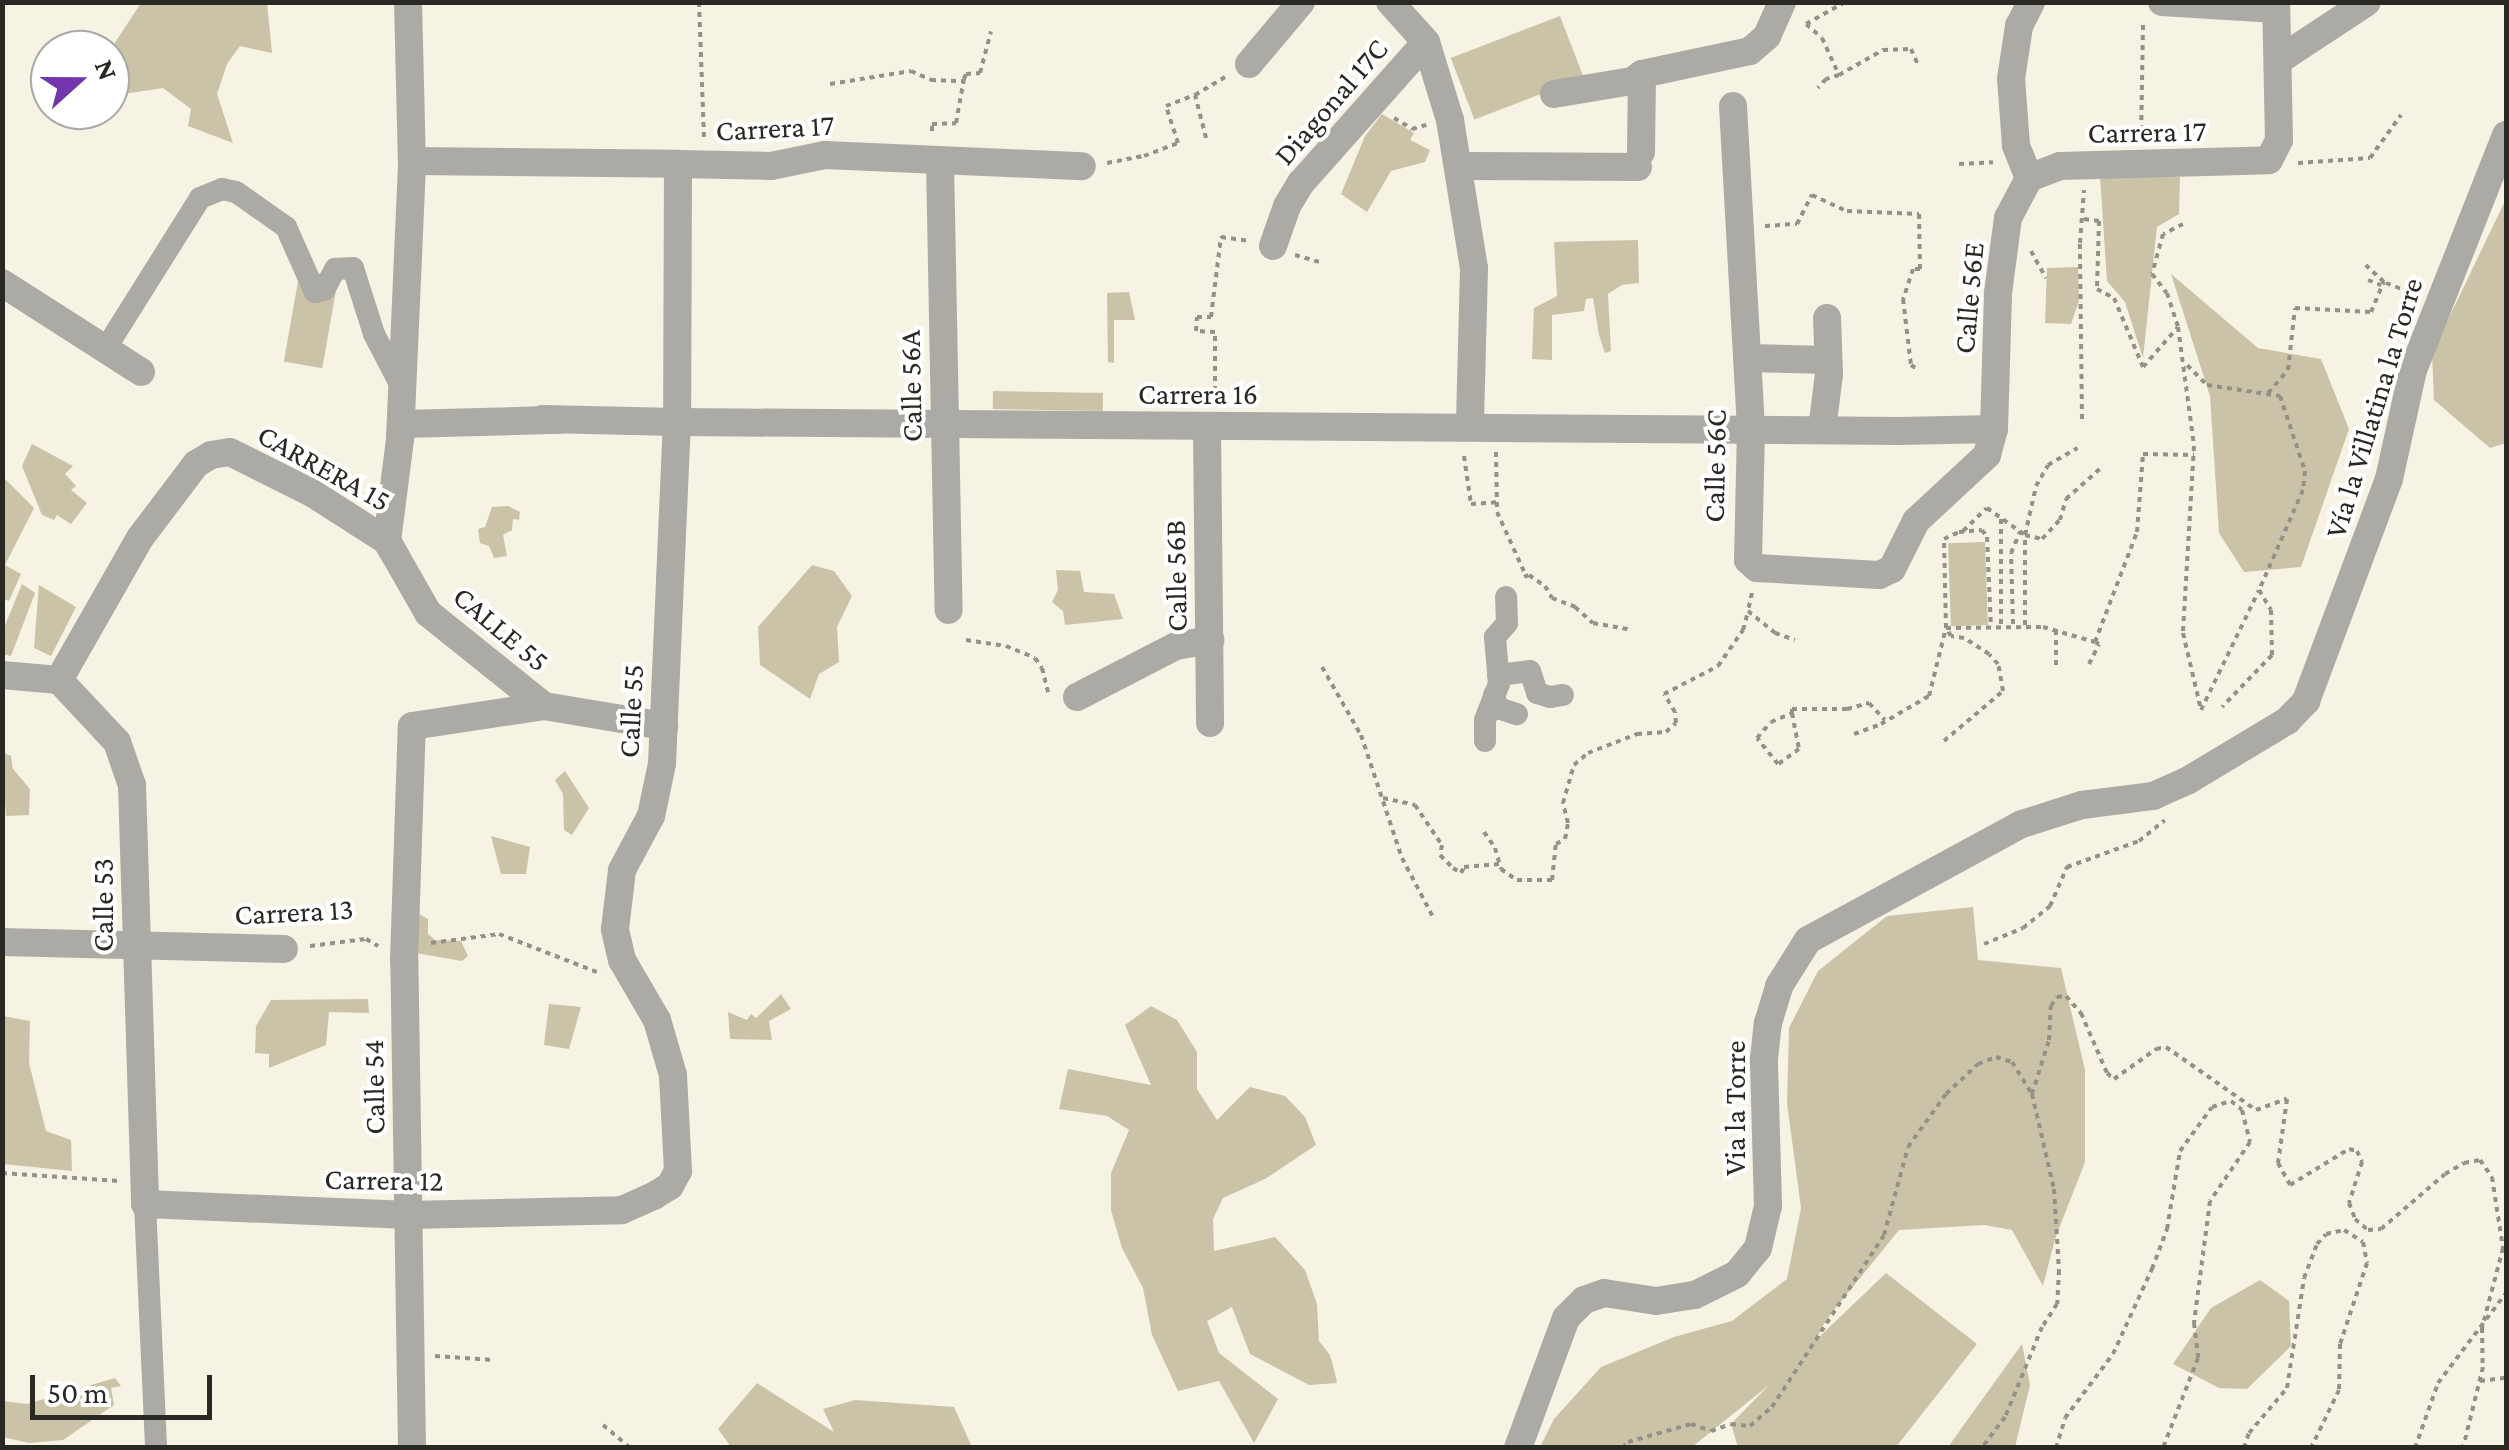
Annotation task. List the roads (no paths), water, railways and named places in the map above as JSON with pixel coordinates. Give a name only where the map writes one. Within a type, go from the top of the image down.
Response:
[{"type":"street","points":[[387,540],[404,391],[412,161],[408,2]]},
{"type":"street","points":[[1248,64],[1302,2]]},
{"type":"street","points":[[1390,2],[1426,42],[1459,166],[1474,268],[1475,425]]},
{"type":"street","points":[[1554,94],[1632,82],[1642,74],[1750,51],[1767,36],[1782,2]]},
{"type":"street","points":[[2029,178],[2016,145],[2012,79],[2019,26],[2031,2]]},
{"type":"street","points":[[2279,60],[2367,2]]},
{"type":"street","points":[[2154,8],[2276,6],[2279,60]]},
{"type":"street","name":"Diagonal 17C","points":[[1273,246],[1286,206],[1426,42]]},
{"type":"street","name":"Carrera 17","points":[[2029,178],[2060,166],[2268,160],[2279,140],[2279,60]]},
{"type":"street","points":[[1459,166],[1640,159],[1642,74]]},
{"type":"street","name":"Calle 56C","points":[[1732,106],[1751,429],[1746,550],[1757,568],[1879,575],[1892,569],[1916,522],[1988,456],[1994,429]]},
{"type":"street","name":"Vía la Villatina la Torre","points":[[2306,701],[2389,480],[2413,370],[2506,135]]},
{"type":"street","name":"Carrera 17","points":[[412,161],[771,166],[825,155],[1082,166]]},
{"type":"street","name":"Calle 56A","points":[[936,161],[948,610]]},
{"type":"street","name":"Calle 55","points":[[622,1210],[670,1186],[678,1171],[673,1075],[658,1020],[622,960],[615,929],[622,870],[651,816],[662,764],[692,164]]},
{"type":"street","name":"Calle 56E","points":[[1994,429],[1998,293],[2008,218],[2029,178]]},
{"type":"street","points":[[106,348],[200,198],[222,189],[236,192],[286,226],[315,292],[324,290],[335,269],[353,268],[374,334],[404,391]]},
{"type":"street","points":[[2,283],[141,372]]},
{"type":"street","points":[[1822,430],[1827,318]]},
{"type":"street","points":[[1746,358],[1828,360]]},
{"type":"street","points":[[402,424],[542,420]]},
{"type":"street","name":"Carrera 16","points":[[542,420],[944,420],[1207,429],[1475,425],[1994,429]]},
{"type":"street","name":"Calle 56B","points":[[1207,429],[1210,722]]},
{"type":"street","name":"CARRERA 15","points":[[59,680],[151,524],[196,464],[211,455],[230,452],[312,493],[387,540]]},
{"type":"street","name":"CALLE 55","points":[[387,540],[428,613],[543,706]]},
{"type":"street","points":[[1506,597],[1508,623],[1495,638],[1498,708],[1517,714]]},
{"type":"street","points":[[1077,696],[1176,646],[1210,640]]},
{"type":"street","points":[[1485,740],[1484,720],[1496,685],[1530,671],[1537,693],[1562,695]]},
{"type":"street","points":[[2,675],[59,680]]},
{"type":"street","name":"Calle 53","points":[[59,680],[100,719],[127,764],[136,819],[134,949],[156,1448]]},
{"type":"street","name":"Via la Torre","points":[[1518,1448],[1566,1318],[1584,1300],[1604,1292],[1656,1301],[1695,1295],[1736,1274],[1758,1248],[1768,1206],[1764,1059],[1768,1023],[1779,986],[1808,940],[2022,824],[2082,805],[2153,796],[2187,782],[2287,721],[2306,701]]},
{"type":"street","points":[[543,706],[664,726]]},
{"type":"street","name":"Calle 54","points":[[412,1448],[404,961],[412,726],[543,706]]},
{"type":"street","name":"Carrera 13","points":[[2,942],[134,949],[284,949]]},
{"type":"street","name":"Carrera 12","points":[[144,1194],[409,1214],[622,1210]]}]
